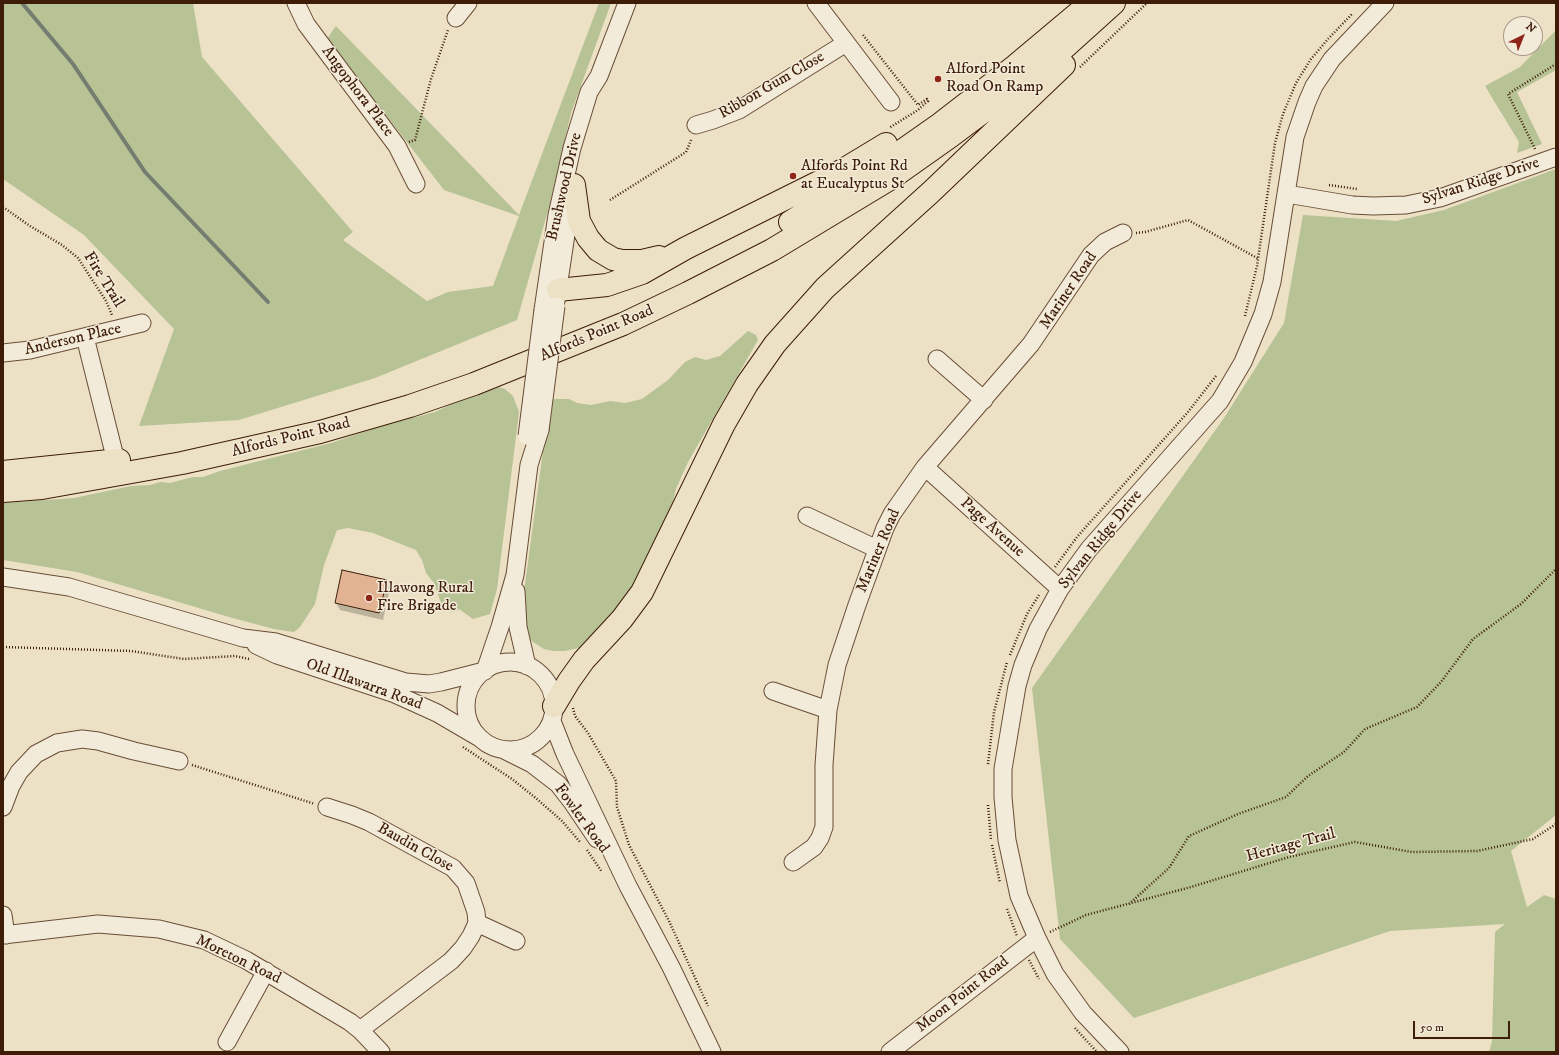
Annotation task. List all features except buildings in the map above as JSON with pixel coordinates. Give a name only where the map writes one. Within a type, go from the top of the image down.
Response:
[{"type":"highway","points":[[550,302],[629,279],[662,263],[686,248],[843,170],[883,147],[982,78],[1037,36],[1075,3]]},
{"type":"highway","name":"Alfords Point Road","points":[[3,472],[116,461],[247,435],[384,399],[459,374],[578,329],[625,308],[753,243],[805,213],[876,168],[934,128],[996,82],[1090,3]]},
{"type":"highway","name":"Alfords Point Road","points":[[3,491],[42,488],[182,463],[320,432],[410,406],[474,384],[623,324],[683,296],[772,250],[893,177],[1007,94],[1063,49],[1114,3]]},
{"type":"highway","points":[[560,710],[569,680],[580,665],[622,619],[642,592],[735,403],[761,363],[790,325],[838,276],[930,192],[1129,3]]},
{"type":"highway","points":[[574,185],[579,221],[583,230],[593,245],[606,255],[622,261],[642,261],[686,248]]},
{"type":"street","name":"Angophora Place","points":[[296,3],[306,24],[398,146],[416,184]]},
{"type":"street","points":[[456,18],[468,3]]},
{"type":"street","name":"Brushwood Drive","points":[[550,302],[551,248],[567,168],[589,92],[599,76],[627,3]]},
{"type":"street","points":[[816,3],[891,102]]},
{"type":"street","name":"Sylvan Ridge Drive","points":[[1120,1052],[1105,1038],[1055,974],[1037,938],[1019,896],[1011,866],[1005,825],[1003,769],[1017,686],[1023,665],[1038,629],[1060,589],[1089,549],[1139,491],[1196,430],[1220,401],[1233,381],[1249,350],[1267,301],[1287,194],[1295,136],[1306,102],[1314,86],[1339,50],[1385,3]]},
{"type":"street","name":"Ribbon Gum Close","points":[[696,125],[739,110],[846,43]]},
{"type":"street","name":"Brushwood Drive","points":[[484,671],[500,627],[515,575],[550,302],[582,144],[596,94],[599,76]]},
{"type":"street","name":"Sylvan Ridge Drive","points":[[1287,194],[1373,206],[1406,205],[1440,198],[1556,157]]},
{"type":"street","name":"Mariner Road","points":[[793,862],[814,847],[820,838],[824,827],[824,765],[828,710],[842,648],[877,549],[892,514],[925,467],[1032,344],[1091,255],[1105,242],[1123,234]]},
{"type":"street","name":"Anderson Place","points":[[3,353],[30,350],[142,323]]},
{"type":"street","points":[[85,336],[116,461]]},
{"type":"street","points":[[937,359],[984,400]]},
{"type":"street","name":"Page Avenue","points":[[925,467],[1060,589]]},
{"type":"street","points":[[807,516],[877,549]]},
{"type":"street","name":"Brushwood Drive","points":[[515,575],[518,627],[527,666]]},
{"type":"street","name":"Old Illawarra Road","points":[[3,577],[69,587],[243,638],[276,642],[406,682],[435,683],[484,671]]},
{"type":"street","name":"Old Illawarra Road","points":[[243,638],[278,655],[395,694],[437,713],[482,740]]},
{"type":"street","points":[[513,662],[527,666],[538,672],[547,682],[560,710],[544,734],[533,744],[519,749],[504,750],[492,746],[482,740],[474,731],[470,722],[467,700],[475,680],[484,671],[498,664],[513,662]]},
{"type":"street","points":[[773,691],[828,710]]},
{"type":"street","name":"Fowler Road","points":[[560,710],[565,754],[628,886],[671,967],[712,1052]]},
{"type":"street","points":[[3,807],[11,786],[19,772],[36,754],[56,743],[82,739],[98,741],[179,761]]},
{"type":"street","name":"Fowler Road","points":[[504,750],[532,764],[558,784],[572,802],[628,886]]},
{"type":"street","name":"Baudin Close","points":[[327,807],[369,822],[453,868],[466,883],[474,901],[477,923]]},
{"type":"street","points":[[3,916],[4,935]]},
{"type":"street","points":[[360,1030],[451,961],[463,948],[477,923],[516,941]]},
{"type":"street","name":"Moreton Road","points":[[4,935],[98,924],[159,929],[204,940],[266,971],[360,1030],[380,1052]]},
{"type":"street","name":"Moon Point Road","points":[[890,1052],[1037,938]]},
{"type":"street","points":[[227,1042],[266,971]]},
{"type":"path","points":[[1079,68],[1147,3]]},
{"type":"path","points":[[398,146],[415,140],[446,32],[456,18]]},
{"type":"path","points":[[863,35],[918,104],[927,99],[928,101],[911,115],[886,129]]},
{"type":"path","points":[[1535,150],[1508,94],[1556,64]]},
{"type":"path","points":[[610,200],[686,152],[696,125]]},
{"type":"path","points":[[1528,152],[1540,148]]},
{"type":"path","points":[[1326,184],[1364,190]]},
{"type":"path","name":"Fire Trail","points":[[3,207],[30,226],[62,245],[78,258],[106,301],[118,330]]},
{"type":"path","points":[[1123,234],[1145,232],[1188,220],[1258,259]]},
{"type":"path","points":[[1129,904],[1170,868],[1189,836],[1238,814],[1286,798],[1308,776],[1344,752],[1365,730],[1417,707],[1441,682],[1473,639],[1521,604],[1556,569]]},
{"type":"path","points":[[3,647],[131,651],[184,659],[235,656],[254,661]]},
{"type":"path","points":[[560,710],[573,712],[588,733],[616,781],[617,807],[629,845],[669,921],[708,1007]]},
{"type":"path","points":[[459,744],[512,779],[562,821],[602,872]]},
{"type":"path","points":[[179,761],[327,807]]},
{"type":"path","name":"Heritage Trail","points":[[1037,938],[1086,915],[1191,887],[1289,857],[1355,842],[1412,852],[1477,851],[1533,839],[1556,824]]},
{"type":"green space","points":[[3,3],[193,3],[202,57],[353,232],[343,240],[427,301],[448,292],[493,286],[519,216],[444,190],[327,39],[336,26],[519,215],[599,3],[611,3],[571,113],[549,207],[517,320],[375,378],[239,420],[139,426],[174,329],[84,235],[3,179]]},
{"type":"green space","points":[[1556,30],[1556,70],[1517,92],[1542,144],[1517,153],[1519,142],[1485,86],[1520,67],[1531,56],[1543,56],[1543,43]]},
{"type":"green space","points":[[1556,169],[1556,815],[1511,851],[1527,907],[1544,895],[1556,899],[1556,1052],[1489,1052],[1492,1041],[1495,932],[1505,924],[1390,931],[1134,1018],[1060,939],[1032,688],[1224,418],[1284,323],[1303,215],[1396,221],[1444,210]]},
{"type":"green space","points":[[748,331],[756,335],[758,340],[688,462],[676,489],[671,510],[630,596],[583,647],[565,651],[553,651],[544,649],[533,642],[526,635],[523,599],[550,399],[569,399],[577,403],[591,405],[610,401],[625,403],[642,399],[668,380],[685,362],[695,357],[706,360],[720,356]]},
{"type":"green space","points":[[499,387],[505,389],[513,396],[519,412],[497,589],[490,614],[473,619],[459,609],[454,612],[449,611],[441,603],[434,583],[426,573],[422,560],[416,550],[373,533],[348,528],[337,530],[324,565],[315,604],[300,627],[294,632],[274,629],[229,617],[77,572],[3,560],[3,503],[74,498],[131,486],[150,485],[161,482],[170,483],[193,477],[203,477],[220,471],[331,443],[378,427],[435,412],[458,401]]},
{"type":"waterway","points":[[22,3],[73,64],[145,172],[268,302]]},
{"type":"place","name":"Alford Point Road On Ramp","points":[[938,79]]},
{"type":"place","name":"Alfords Point Rd at Eucalyptus St","points":[[793,176]]},
{"type":"place","name":"Illawong Rural Fire Brigade","points":[[369,598]]}]
